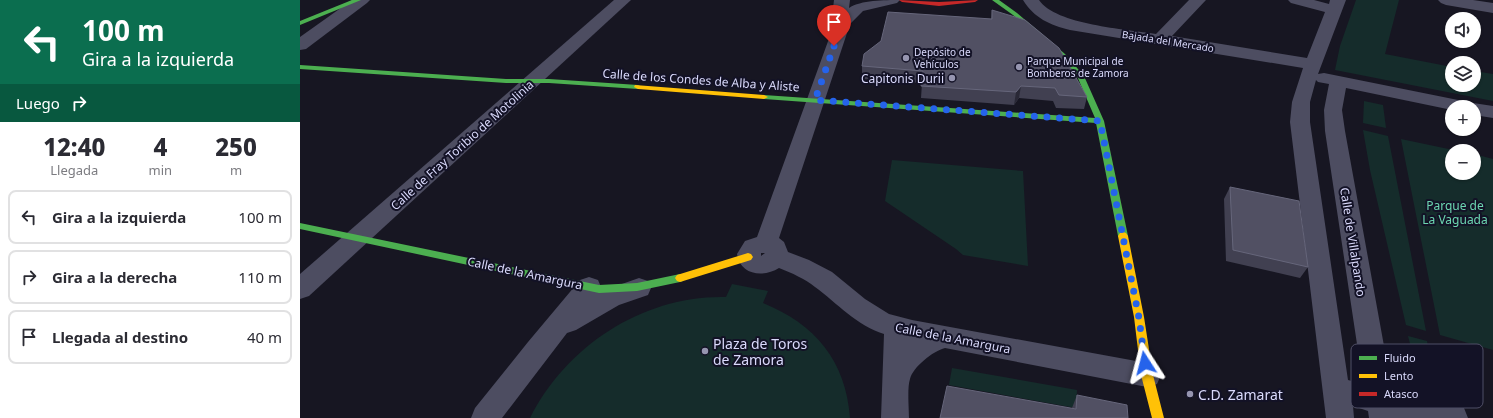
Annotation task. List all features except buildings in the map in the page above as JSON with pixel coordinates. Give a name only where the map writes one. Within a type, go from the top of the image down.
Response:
[{"type":"street","points":[[300,45],[300,30],[358,0]]},
{"type":"street","points":[[300,45],[362,0]]},
{"type":"street","name":"Calle de Fray Toribio de Motolinia","points":[[300,289],[623,0]]},
{"type":"street","points":[[842,0],[841,8],[843,22]]},
{"type":"street","points":[[764,253],[815,100],[843,22],[859,4],[892,0]]},
{"type":"street","points":[[902,0],[939,4],[975,0]]},
{"type":"street","points":[[995,0],[1012,11],[1063,55],[1080,76],[1100,121],[1139,318],[1147,376],[1158,418]]},
{"type":"street","name":"Bajada del Mercado","points":[[1031,0],[1042,13],[1066,24],[1160,40],[1311,69]]},
{"type":"street","points":[[1160,40],[1198,0]]},
{"type":"street","points":[[1296,0],[1336,5],[1311,69],[1301,102],[1300,122],[1340,418]]},
{"type":"street","points":[[1446,0],[1493,8]]},
{"type":"street","name":"Calle de los Condes de Alba y Aliste","points":[[300,67],[815,100],[1100,121]]},
{"type":"street","points":[[1311,69],[1338,82],[1445,103]]},
{"type":"street","name":"Calle de Villalpando","points":[[1338,82],[1333,110],[1335,131],[1371,344]]},
{"type":"street","points":[[1481,110],[1493,112]]},
{"type":"street","name":"Calle de la Amargura","points":[[300,226],[589,287],[622,289],[642,287],[692,275],[764,253],[802,267],[824,279],[856,306],[882,323],[897,328],[1147,376]]},
{"type":"street","points":[[485,418],[589,287]]},
{"type":"street","points":[[554,330],[601,303],[642,287]]},
{"type":"street","points":[[856,306],[880,337],[897,376]]},
{"type":"street","points":[[895,418],[897,328]]},
{"type":"street","points":[[897,376],[905,364],[922,345],[936,338],[945,337]]},
{"type":"street","points":[[1336,389],[1351,396]]},
{"type":"street","points":[[1382,410],[1428,411],[1454,418]]},
{"type":"green space","points":[[1356,0],[1399,0],[1385,54],[1445,66],[1445,92],[1335,70],[1340,46]]},
{"type":"green space","points":[[1481,72],[1493,74],[1493,101],[1447,92],[1481,92]]},
{"type":"green space","points":[[1364,101],[1383,105],[1386,128],[1363,123]]},
{"type":"green space","points":[[1363,130],[1388,136],[1426,331],[1406,325],[1370,170]]},
{"type":"green space","name":"Parque de La Vaguada","points":[[1401,139],[1445,148],[1445,180],[1481,180],[1481,156],[1493,159],[1493,350],[1483,347],[1483,344],[1472,344],[1440,335]]},
{"type":"green space","points":[[892,160],[1023,171],[1028,266],[963,255],[885,201]]},
{"type":"green space","name":"Plaza de Toros de Zamora","points":[[732,284],[768,291],[763,303],[798,322],[824,347],[834,362],[842,379],[850,418],[530,418],[546,392],[565,368],[587,347],[611,329],[638,315],[666,305],[696,299],[726,297]]},
{"type":"green space","points":[[1408,336],[1427,341],[1428,344],[1410,344]]},
{"type":"green space","points":[[952,368],[1077,390],[1076,408],[949,385]]},
{"type":"traffic: fast","points":[[300,23],[358,0]]},
{"type":"traffic: fast","points":[[995,0],[1015,14],[1063,55],[1080,76],[1098,115],[1123,236]]},
{"type":"traffic: fast","points":[[300,67],[506,81],[549,81],[638,87]]},
{"type":"traffic: fast","points":[[764,97],[1100,121]]},
{"type":"traffic: fast","points":[[300,226],[599,289],[637,287],[680,278]]},
{"type":"traffic: slow","points":[[638,87],[764,97]]},
{"type":"traffic: slow","points":[[1123,236],[1139,317],[1147,375],[1158,418]]},
{"type":"traffic: slow","points":[[680,278],[748,257]]},
{"type":"traffic: jam","points":[[902,0],[939,4],[975,0]]},
{"type":"place","name":"Depósito de Vehículos","points":[[906,58]]},
{"type":"place","name":"Parque Municipal de Bomberos de Zamora","points":[[1019,67]]},
{"type":"place","name":"Capitonis Durii","points":[[952,78]]},
{"type":"place","name":"Plaza de Toros de Zamora","points":[[705,351]]},
{"type":"place","name":"C.D. Zamarat","points":[[1190,394]]},
{"type":"route","points":[[834,46],[815,100],[839,103],[1100,121],[1139,318],[1145,363]]}]
